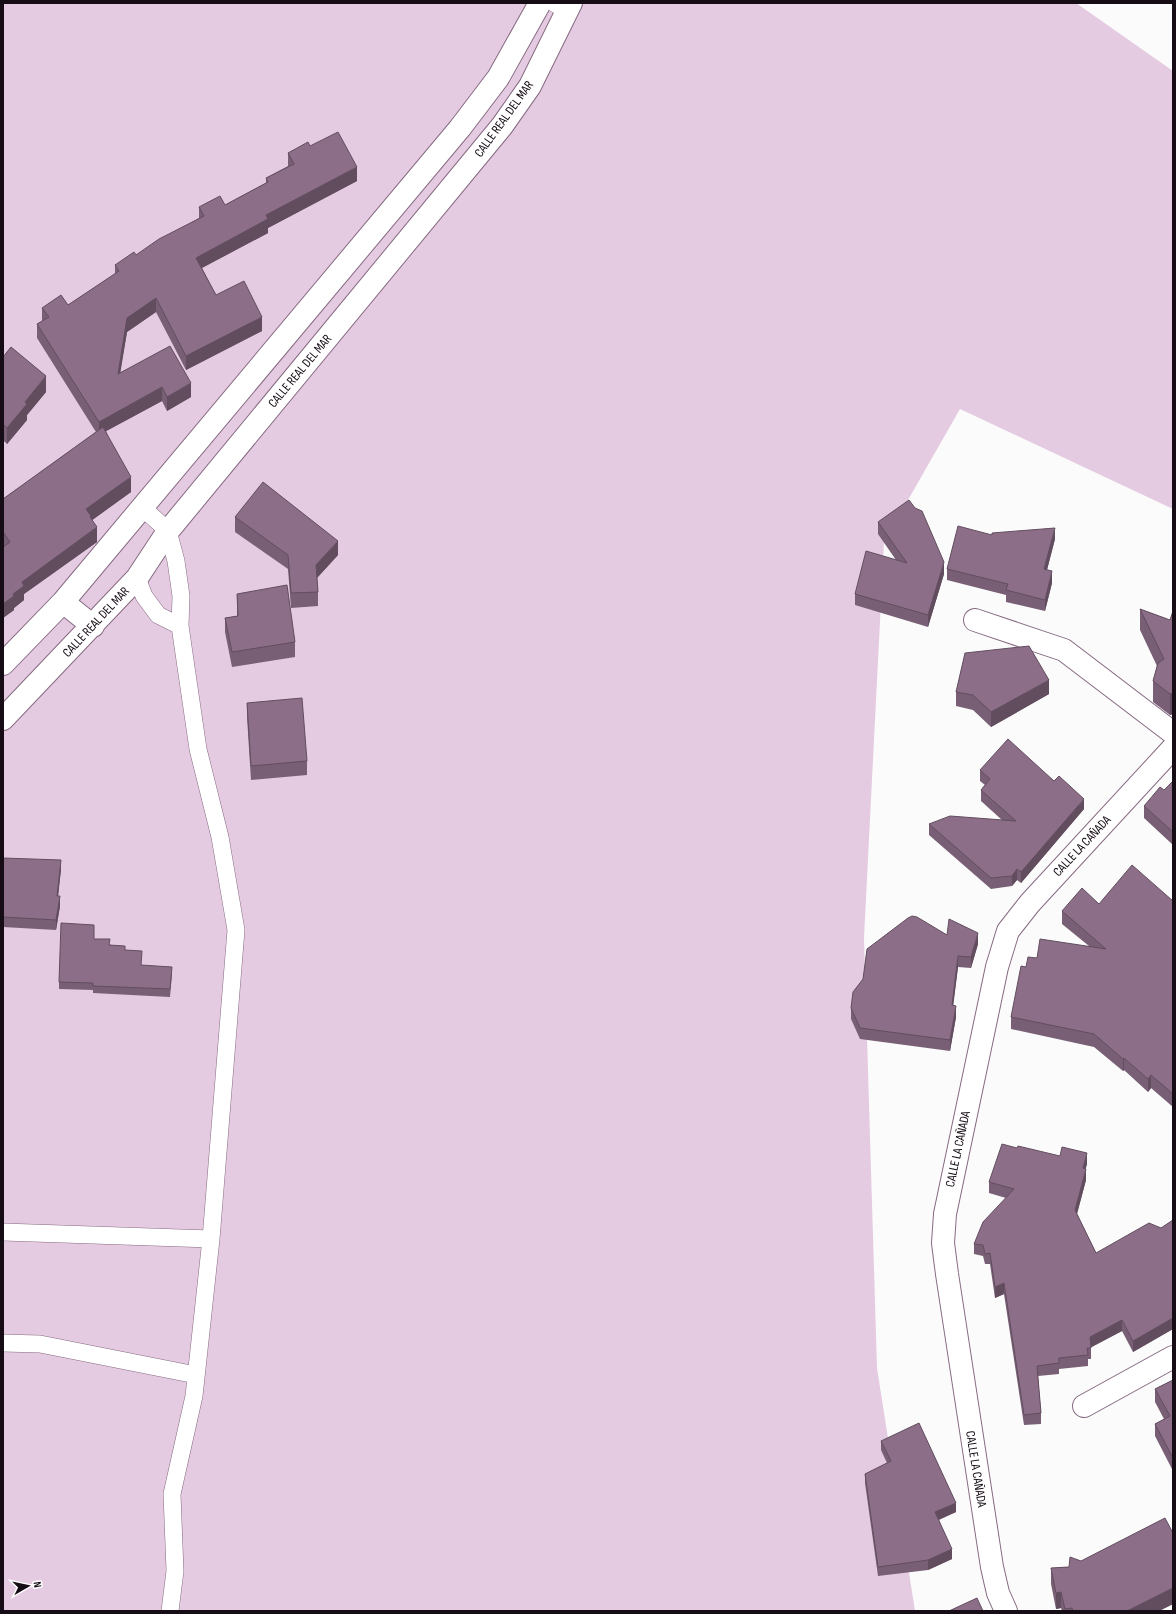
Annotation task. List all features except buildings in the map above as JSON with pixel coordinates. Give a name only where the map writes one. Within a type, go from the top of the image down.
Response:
[{"type":"street","points":[[3,664],[63,602],[460,128],[498,78],[540,3]]},
{"type":"street","name":"CALLE REAL DEL MAR","points":[[3,719],[137,578],[168,531],[502,126],[530,86],[564,6]]},
{"type":"street","points":[[63,602],[93,626]]},
{"type":"street","points":[[975,620],[1064,650],[1173,733]]},
{"type":"street","name":"CALLE LA CAÑADA","points":[[1006,1611],[998,1594],[992,1567],[946,1274],[943,1243],[945,1214],[997,967],[1008,931],[1030,903],[1173,748]]},
{"type":"street","points":[[1084,1406],[1173,1357]]},
{"type":"lane","points":[[142,507],[168,531],[176,561],[182,596],[180,626],[198,749],[220,837],[236,930],[211,1239],[194,1396],[172,1494],[175,1571],[170,1611]]},
{"type":"lane","points":[[137,578],[144,596],[158,614],[180,626]]},
{"type":"lane","points":[[3,1232],[211,1239]]},
{"type":"lane","points":[[3,1343],[40,1344],[196,1375]]},
{"type":"shaded area","points":[[3,3],[1076,3],[1173,71],[1173,509],[960,409],[884,542],[864,938],[877,1368],[915,1611],[3,1611]]}]
